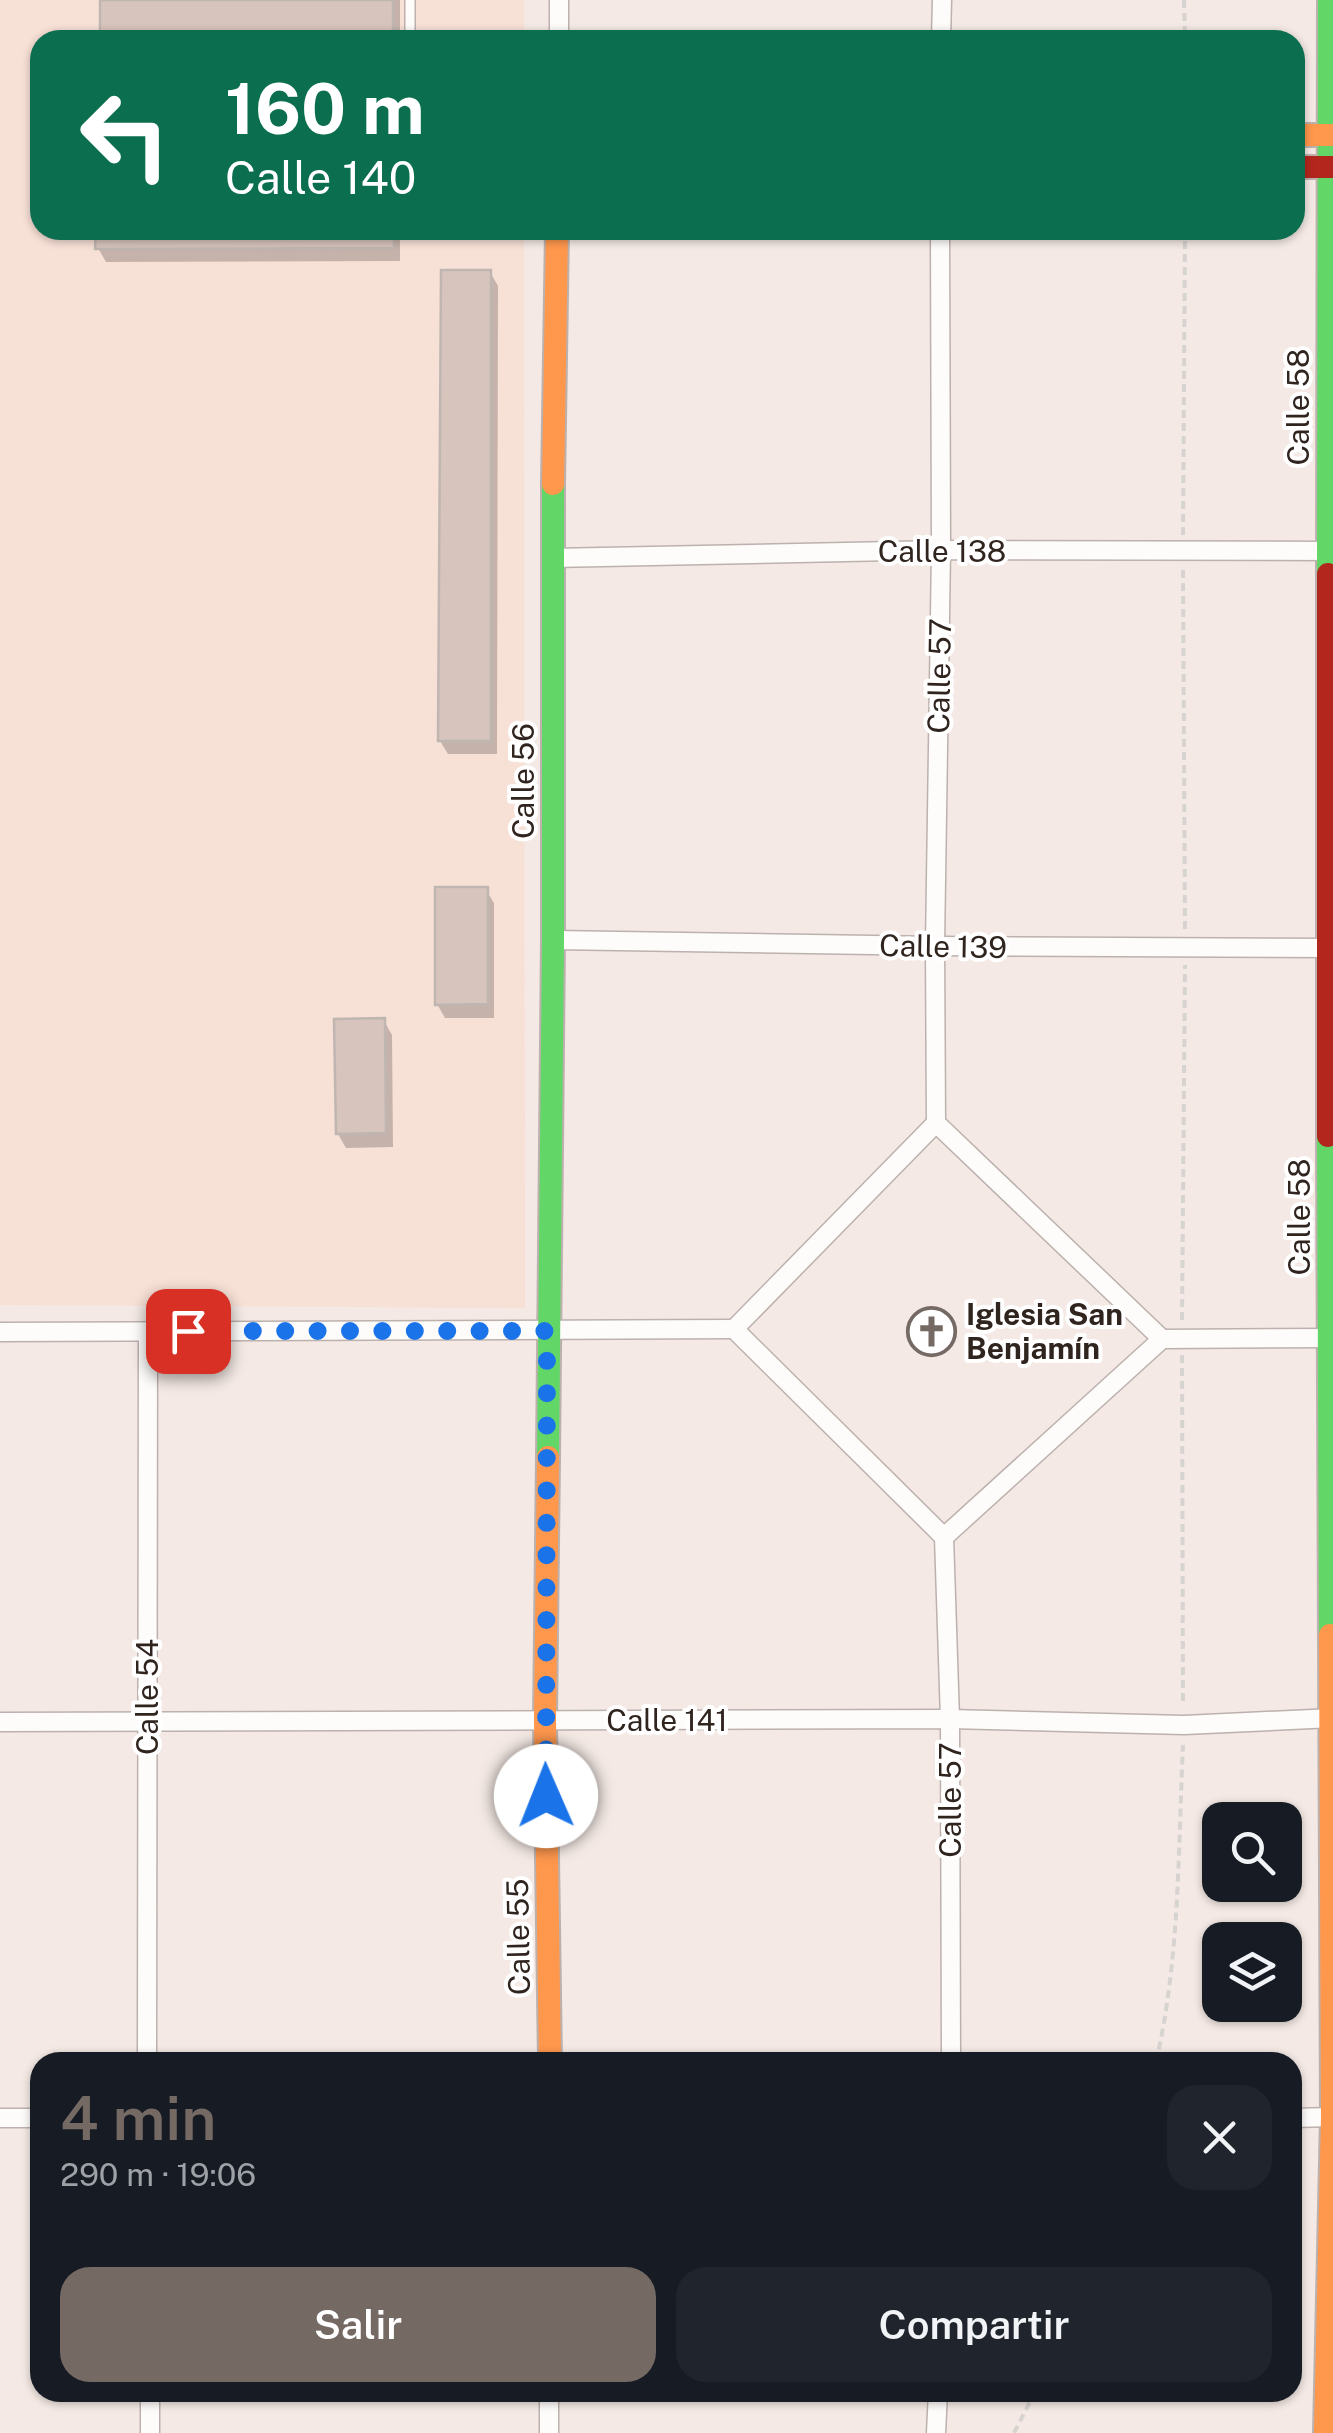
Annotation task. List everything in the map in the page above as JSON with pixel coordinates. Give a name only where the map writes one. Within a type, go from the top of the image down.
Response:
[{"type":"street","points":[[559,0],[559,30]]},
{"type":"street","points":[[942,0],[942,30]]},
{"type":"street","name":"Calle 58","points":[[1325,2433],[1332,2117],[1329,0]]},
{"type":"street","name":"Calle 56","points":[[547,1331],[557,240]]},
{"type":"street","name":"Calle 57","points":[[936,1122],[940,240]]},
{"type":"street","name":"Calle 138","points":[[552,558],[941,550],[1330,551]]},
{"type":"street","name":"Calle 139","points":[[553,940],[1330,948]]},
{"type":"street","points":[[734,1330],[936,1122],[1172,1338]]},
{"type":"street","points":[[0,1332],[734,1330],[944,1537],[1172,1338],[1331,1338]]},
{"type":"street","name":"Calle 54","points":[[147,2052],[148,1331]]},
{"type":"street","name":"Calle 55","points":[[547,1331],[545,1720],[550,2052]]},
{"type":"street","name":"Calle 57","points":[[944,1537],[950,1719],[950,2052]]},
{"type":"street","name":"Calle 141","points":[[0,1722],[950,1719],[1184,1724],[1332,1718]]},
{"type":"street","points":[[1302,2118],[1332,2117]]},
{"type":"street","points":[[0,2118],[30,2118]]},
{"type":"street","points":[[150,2402],[150,2433]]},
{"type":"street","points":[[549,2402],[549,2433]]},
{"type":"street","points":[[936,2433],[938,2402]]},
{"type":"lane","points":[[410,0],[410,30]]},
{"type":"path","points":[[1184,0],[1184,30]]},
{"type":"path","points":[[1158,2052],[1165,2025],[1176,1918],[1184,1724],[1172,1338],[1186,948],[1184,240]]},
{"type":"path","points":[[1014,2433],[1030,2402]]},
{"type":"shaded area","points":[[0,0],[524,0],[524,30],[30,30],[30,240],[524,240],[525,1308],[0,1305]]},
{"type":"building","points":[[100,0],[393,0],[393,30],[100,30]]},
{"type":"building","points":[[95,240],[394,240],[394,248],[95,249]]},
{"type":"building","points":[[441,270],[491,270],[491,741],[438,741]]},
{"type":"building","points":[[435,887],[488,887],[488,1004],[435,1005]]},
{"type":"building","points":[[385,1018],[386,1133],[336,1134],[334,1019]]},
{"type":"traffic: fast","points":[[1328,574],[1329,0]]},
{"type":"traffic: fast","points":[[548,1457],[553,484]]},
{"type":"traffic: fast","points":[[1328,1136],[1330,1635]]},
{"type":"traffic: slow","points":[[1305,135],[1333,135]]},
{"type":"traffic: slow","points":[[553,484],[557,240]]},
{"type":"traffic: slow","points":[[548,1457],[545,1720],[550,2052]]},
{"type":"traffic: slow","points":[[1325,2433],[1332,2117],[1330,1635]]},
{"type":"traffic: jam","points":[[1305,167],[1333,167]]},
{"type":"traffic: jam","points":[[1328,574],[1328,1136]]},
{"type":"place","name":"Iglesia San Benjamín","points":[[931,1331]]},
{"type":"route","points":[[188,1331],[547,1331],[546,1796]]}]
